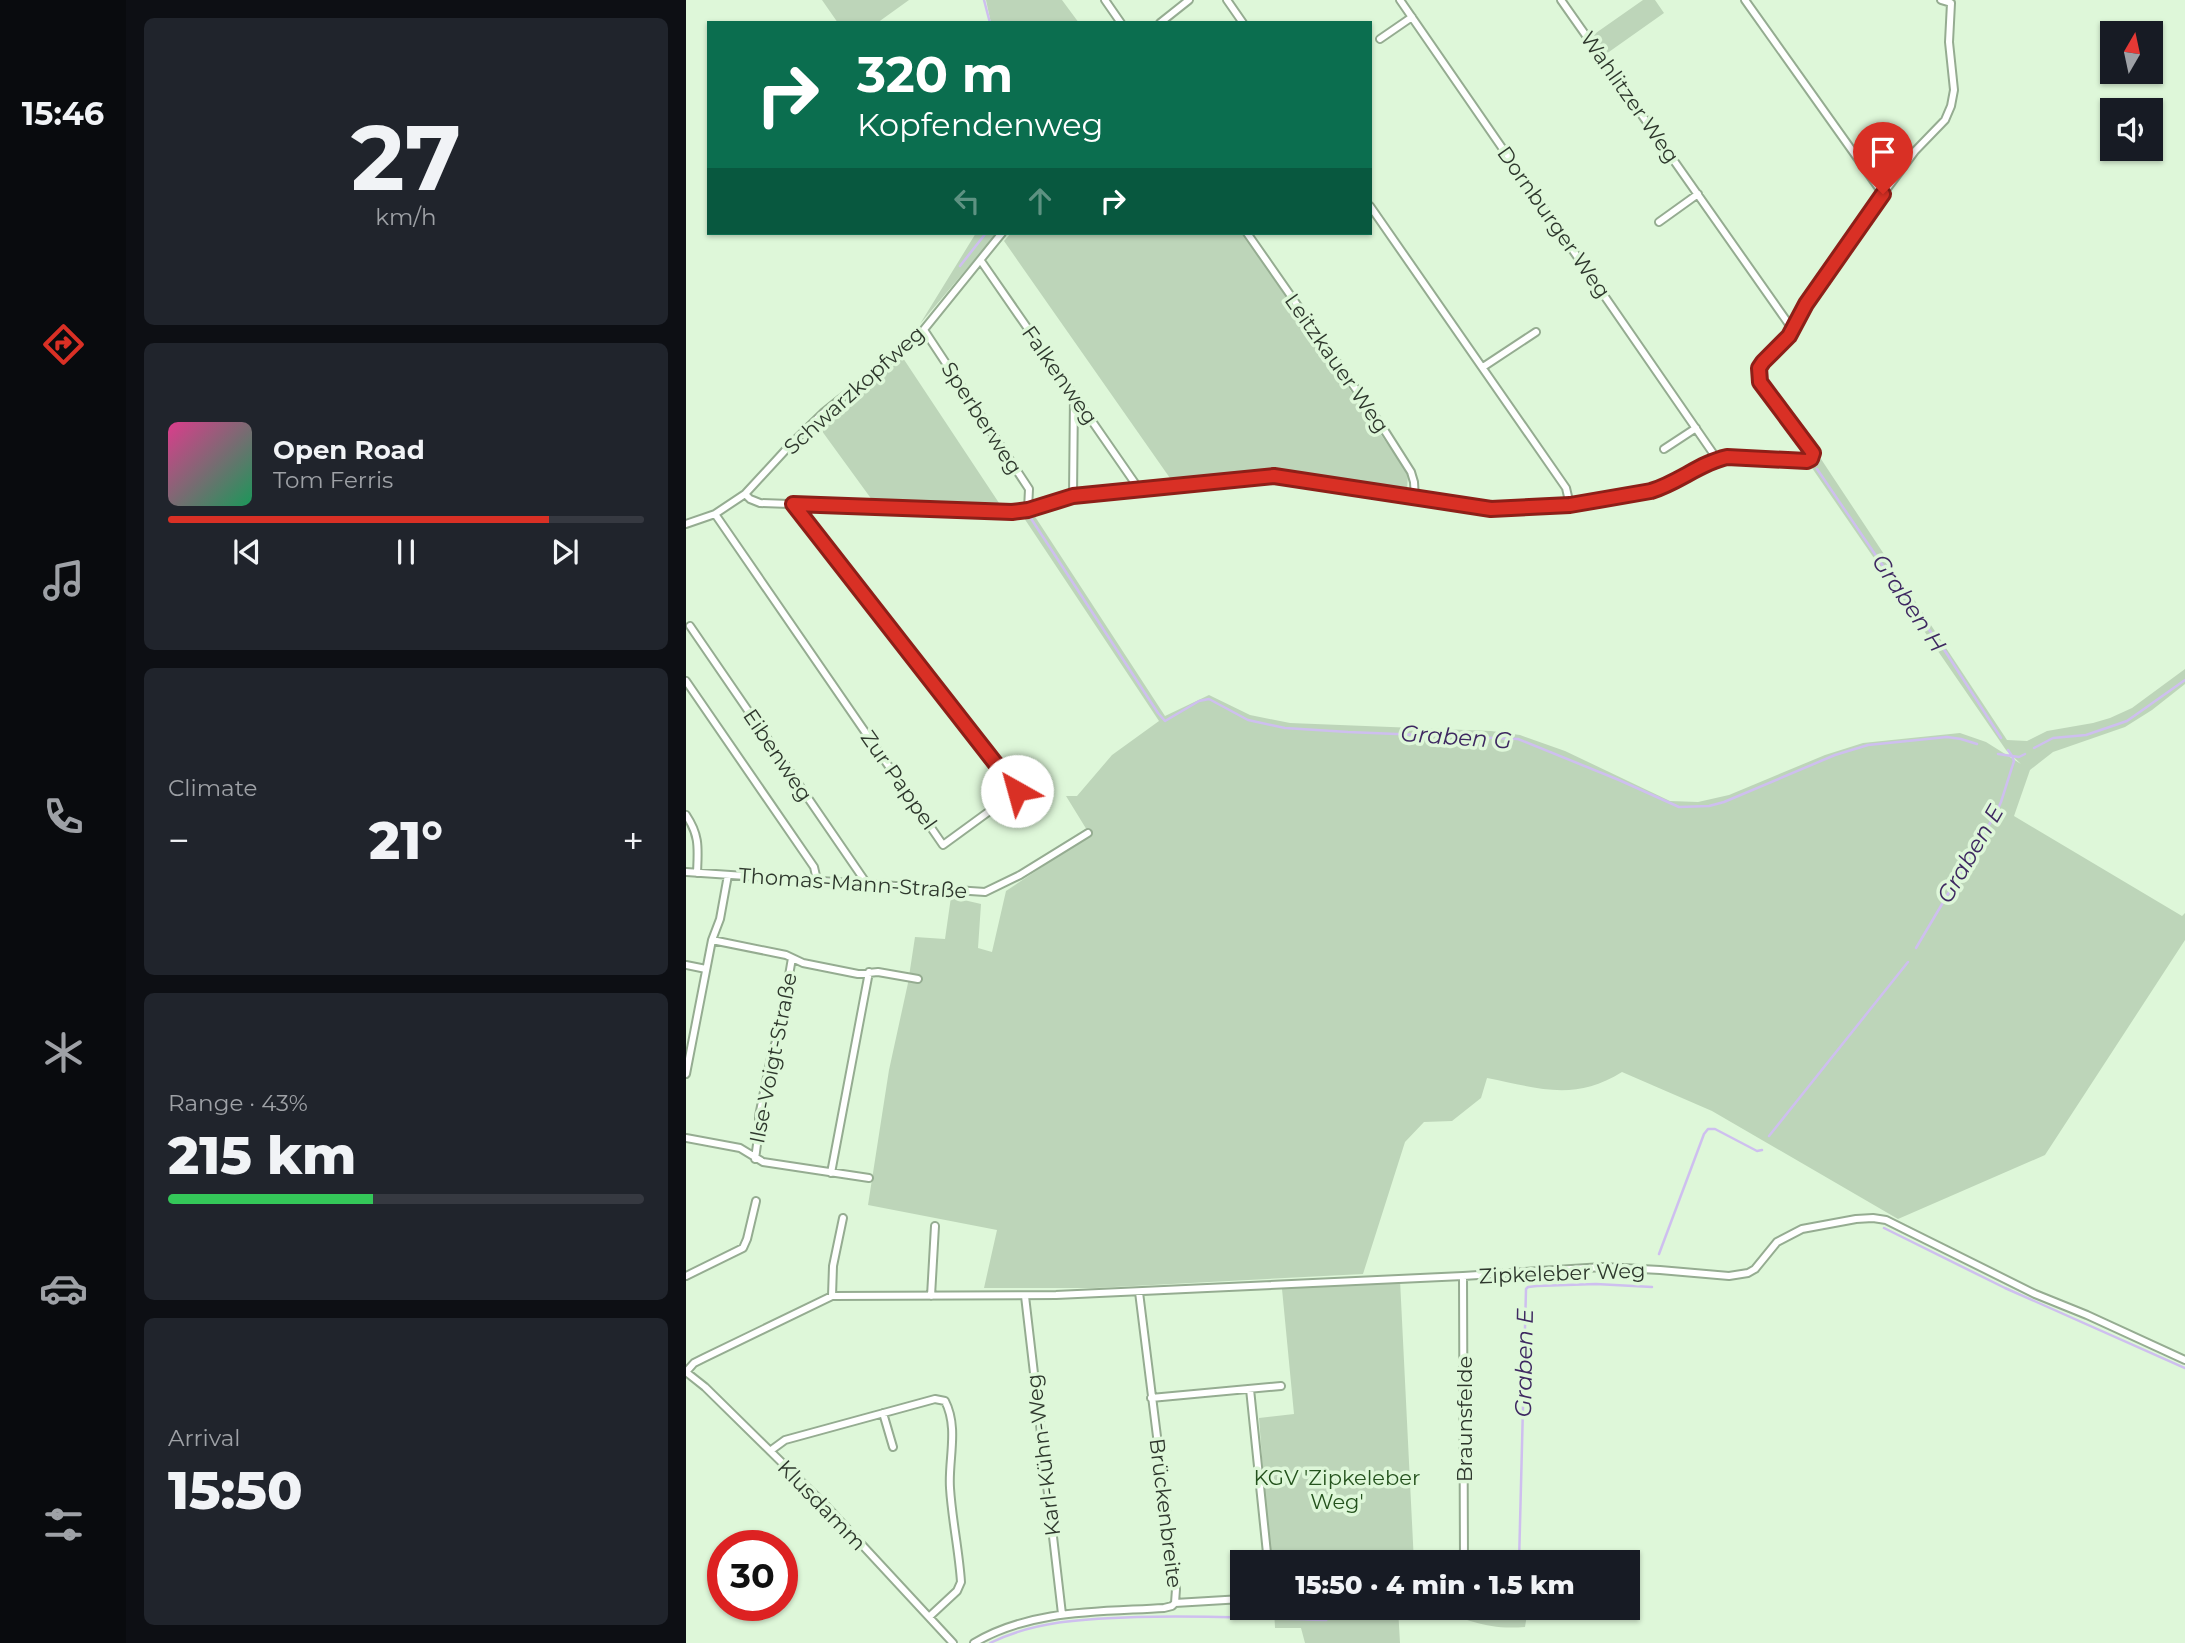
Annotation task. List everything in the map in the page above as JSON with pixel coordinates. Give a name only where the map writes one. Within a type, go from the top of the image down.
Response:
[{"type":"street","points":[[1105,0],[1120,21]]},
{"type":"street","points":[[1163,21],[1189,0]]},
{"type":"street","points":[[1227,0],[1242,21]]},
{"type":"street","name":"Dornburger Weg","points":[[1400,0],[1717,459]]},
{"type":"street","name":"Wahlitzer Weg","points":[[1561,0],[1793,330]]},
{"type":"street","points":[[1745,0],[1883,194]]},
{"type":"street","points":[[745,494],[760,503],[1012,512],[1028,510],[1073,496],[1274,476],[1491,509],[1570,505],[1665,487],[1717,459],[1727,457],[1807,461],[1813,453],[1760,382],[1759,375],[1763,362],[1793,330],[1806,304],[1914,151],[1945,120],[1954,90],[1949,42],[1951,3],[1941,0]]},
{"type":"street","points":[[1380,40],[1412,17]]},
{"type":"street","points":[[1659,222],[1698,194]]},
{"type":"street","points":[[1372,209],[1566,488],[1570,505]]},
{"type":"street","name":"Schwarzkopfweg","points":[[686,524],[715,514],[745,494],[823,413],[924,330],[1000,235]]},
{"type":"street","name":"Leitzkauer Weg","points":[[1248,235],[1411,472],[1415,499]]},
{"type":"street","name":"Falkenweg","points":[[981,261],[1139,489]]},
{"type":"street","name":"Sperberweg","points":[[924,330],[1029,489],[1028,510]]},
{"type":"street","points":[[1483,368],[1536,332]]},
{"type":"street","points":[[1073,496],[1074,395]]},
{"type":"street","points":[[1664,449],[1696,428]]},
{"type":"street","name":"Zur Pappel","points":[[715,514],[943,845],[1017,791],[793,504]]},
{"type":"street","name":"Eibenweg","points":[[690,626],[867,884]]},
{"type":"street","points":[[686,681],[814,867],[817,880]]},
{"type":"street","points":[[686,815],[695,828],[699,842],[697,873]]},
{"type":"street","name":"Thomas-Mann-Straße","points":[[686,872],[985,892],[1020,875],[1088,833]]},
{"type":"street","points":[[686,1074],[712,940],[720,919],[728,875]]},
{"type":"street","points":[[712,940],[792,958],[810,965],[858,974],[878,972],[918,979]]},
{"type":"street","name":"Ilse-Voigt-Straße","points":[[755,1159],[760,1130],[759,1116],[772,1053],[779,1033],[792,958]]},
{"type":"street","points":[[686,965],[706,969]]},
{"type":"street","points":[[831,1173],[869,972]]},
{"type":"street","points":[[686,1138],[740,1148],[763,1162],[869,1178]]},
{"type":"street","points":[[686,1276],[743,1248],[755,1201]]},
{"type":"street","points":[[832,1296],[833,1266],[843,1218]]},
{"type":"street","name":"Zipkeleber Weg","points":[[686,1372],[694,1363],[832,1296],[1025,1296],[1139,1292],[1602,1267],[1729,1276],[1755,1269],[1777,1242],[1802,1229],[1873,1218],[1886,1220],[2035,1294],[2088,1315],[2185,1360]]},
{"type":"street","points":[[931,1296],[934,1226]]},
{"type":"street","name":"Braunsfelde","points":[[1463,1276],[1464,1550]]},
{"type":"street","name":"Brückenbreite","points":[[1139,1292],[1176,1588],[1175,1603],[1230,1601]]},
{"type":"street","name":"Karl-Kühn-Weg","points":[[1025,1296],[1062,1614]]},
{"type":"street","name":"Klusdamm","points":[[686,1372],[705,1387],[826,1506],[953,1643]]},
{"type":"street","points":[[1151,1398],[1281,1386]]},
{"type":"street","points":[[1250,1389],[1267,1550]]},
{"type":"street","points":[[770,1451],[785,1440],[938,1399],[945,1401],[953,1451],[950,1492],[962,1581],[957,1591],[929,1617]]},
{"type":"street","points":[[883,1413],[893,1447]]},
{"type":"street","points":[[974,1643],[1018,1624],[1062,1614],[1164,1608],[1175,1603]]},
{"type":"green space","points":[[822,0],[909,0],[880,21],[837,21]]},
{"type":"green space","points":[[986,0],[1062,0],[1078,21],[991,21]]},
{"type":"green space","points":[[1643,0],[1655,0],[1664,13],[1606,54],[1593,35]]},
{"type":"green space","points":[[975,235],[995,235],[920,324]]},
{"type":"green space","points":[[1009,235],[1243,235],[1408,474],[1407,490],[1273,472],[1223,474],[1172,481],[1004,241]]},
{"type":"green space","points":[[903,358],[1001,506],[875,504],[819,427]]},
{"type":"green space","points":[[1821,459],[2007,740],[2027,741],[2047,731],[2110,718],[2132,708],[2185,669],[2185,684],[2152,710],[2125,727],[2053,752],[2030,770],[2014,816],[2182,916],[2185,913],[2185,940],[2045,1155],[1898,1219],[1712,1111],[1622,1072],[1605,1081],[1572,1090],[1539,1088],[1487,1078],[1481,1098],[1452,1121],[1424,1122],[1405,1142],[1363,1274],[1095,1288],[984,1288],[997,1230],[868,1205],[889,1070],[915,937],[945,939],[951,897],[981,904],[978,948],[992,952],[1006,891],[1090,835],[1066,796],[1077,796],[1112,755],[1159,721],[1022,515],[1034,515],[1165,716],[1209,695],[1250,715],[1290,723],[1491,731],[1520,735],[1565,751],[1670,801],[1698,802],[1729,795],[1825,755],[1863,743],[1960,733],[1986,742],[2021,764],[2006,750],[1812,468]]},
{"type":"green space","name":"KGV 'Zipkeleber Weg'","points":[[1400,1280],[1413,1550],[1269,1550],[1259,1418],[1294,1414],[1282,1289]]},
{"type":"green space","points":[[1275,1620],[1399,1620],[1400,1643],[1305,1643],[1301,1628],[1275,1628]]},
{"type":"green space","points":[[1468,1620],[1526,1620],[1525,1627],[1479,1624]]},
{"type":"waterway","points":[[984,0],[989,21]]},
{"type":"waterway","points":[[960,266],[984,235]]},
{"type":"waterway","name":"Graben H","points":[[1817,469],[1898,588],[1945,651],[2001,738]]},
{"type":"waterway","name":"Graben G","points":[[1030,517],[1165,721],[1199,701],[1209,699],[1248,720],[1285,728],[1518,739],[1679,807],[1709,806],[1724,802],[1835,755],[1868,745],[1947,737],[1977,744]]},
{"type":"waterway","name":"Graben H","points":[[2034,748],[2053,738],[2086,735],[2127,721],[2185,680]]},
{"type":"waterway","name":"Graben G","points":[[2008,750],[2012,756],[2025,754]]},
{"type":"waterway","name":"Graben E","points":[[1916,948],[2001,802],[2014,761],[2012,756],[1998,754]]},
{"type":"waterway","name":"Graben E","points":[[1769,1136],[1908,962]]},
{"type":"waterway","name":"Graben E","points":[[1659,1254],[1708,1129],[1715,1129],[1757,1151],[1762,1150]]},
{"type":"waterway","points":[[1884,1228],[2005,1288],[2185,1368]]},
{"type":"waterway","name":"Graben E","points":[[1519,1550],[1526,1289],[1537,1286],[1596,1284],[1652,1287]]},
{"type":"waterway","name":"Graben E","points":[[990,1643],[1044,1625],[1080,1620],[1230,1617]]},
{"type":"route","points":[[1017,791],[793,504],[1012,512],[1028,510],[1073,496],[1274,476],[1491,509],[1570,505],[1651,491],[1665,487],[1717,459],[1727,457],[1807,461],[1813,453],[1760,382],[1759,368],[1789,336],[1806,304],[1883,194]]}]
